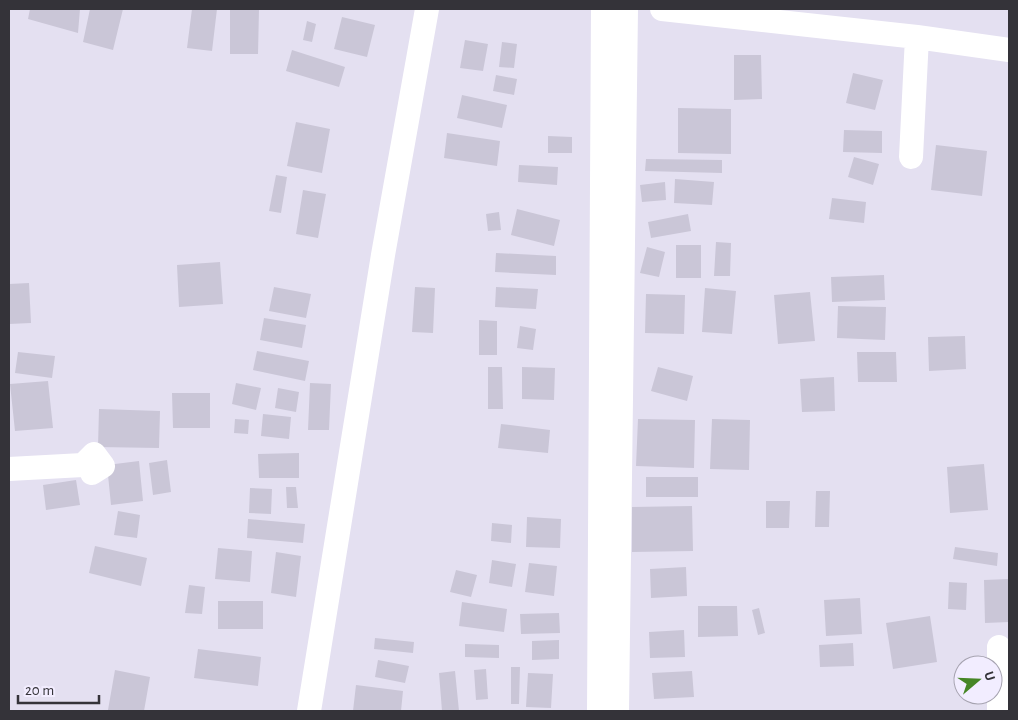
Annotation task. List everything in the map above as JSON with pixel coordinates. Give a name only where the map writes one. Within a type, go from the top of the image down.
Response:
[{"type":"street","points":[[309,711],[383,255],[427,9]]},
{"type":"street","points":[[599,711],[603,9]]},
{"type":"street","points":[[616,711],[626,9]]},
{"type":"street","points":[[662,9],[917,37],[1009,50]]},
{"type":"street","points":[[911,157],[917,37]]},
{"type":"street","points":[[9,469],[84,465],[94,454],[103,466],[92,474]]},
{"type":"street","points":[[998,647],[999,711]]},
{"type":"building","points":[[30,9],[80,9],[78,33],[28,19]]},
{"type":"building","points":[[90,9],[123,9],[113,50],[83,42]]},
{"type":"building","points":[[192,9],[217,9],[212,51],[187,48]]},
{"type":"building","points":[[230,9],[259,9],[258,54],[230,54]]},
{"type":"building","points":[[342,17],[375,25],[367,57],[334,49]]},
{"type":"building","points":[[307,21],[316,24],[312,42],[303,40]]},
{"type":"building","points":[[465,40],[488,44],[483,71],[460,68]]},
{"type":"building","points":[[502,42],[517,44],[514,68],[499,67]]},
{"type":"building","points":[[292,50],[345,67],[339,87],[286,71]]},
{"type":"building","points":[[734,55],[761,55],[762,99],[734,100]]},
{"type":"building","points":[[853,73],[883,80],[875,110],[846,103]]},
{"type":"building","points":[[496,75],[517,79],[514,95],[493,91]]},
{"type":"building","points":[[462,95],[507,105],[502,128],[457,118]]},
{"type":"building","points":[[678,108],[731,109],[731,154],[678,153]]},
{"type":"building","points":[[296,122],[330,129],[322,173],[287,166]]},
{"type":"building","points":[[844,130],[882,131],[882,153],[843,152]]},
{"type":"building","points":[[447,133],[500,141],[497,166],[444,158]]},
{"type":"building","points":[[548,136],[572,137],[572,153],[548,153]]},
{"type":"building","points":[[936,145],[987,151],[982,196],[931,190]]},
{"type":"building","points":[[854,157],[879,164],[873,185],[848,177]]},
{"type":"building","points":[[646,159],[722,160],[722,173],[645,171]]},
{"type":"building","points":[[519,165],[558,167],[557,185],[518,182]]},
{"type":"building","points":[[276,175],[287,177],[281,213],[269,211]]},
{"type":"building","points":[[675,179],[714,182],[712,205],[674,203]]},
{"type":"building","points":[[665,182],[666,200],[642,202],[640,185]]},
{"type":"building","points":[[303,190],[326,194],[318,238],[296,234]]},
{"type":"building","points":[[832,198],[866,202],[864,223],[829,219]]},
{"type":"building","points":[[517,209],[560,220],[554,246],[511,235]]},
{"type":"building","points":[[499,212],[501,230],[488,231],[486,214]]},
{"type":"building","points":[[688,214],[691,231],[651,238],[648,222]]},
{"type":"building","points":[[716,242],[731,243],[730,276],[714,276]]},
{"type":"building","points":[[676,245],[701,245],[701,278],[676,278]]},
{"type":"building","points":[[647,247],[665,252],[659,277],[640,273]]},
{"type":"building","points":[[496,253],[556,256],[556,275],[495,272]]},
{"type":"building","points":[[220,262],[223,304],[179,307],[177,265]]},
{"type":"building","points":[[884,275],[885,300],[832,302],[831,277]]},
{"type":"building","points":[[29,283],[31,323],[9,324],[9,284]]},
{"type":"building","points":[[274,287],[311,294],[306,318],[269,311]]},
{"type":"building","points":[[415,287],[435,288],[433,333],[412,332]]},
{"type":"building","points":[[496,287],[538,289],[536,309],[495,307]]},
{"type":"building","points":[[705,288],[736,291],[732,334],[702,332]]},
{"type":"building","points":[[810,292],[815,341],[778,344],[774,295]]},
{"type":"building","points":[[646,294],[685,295],[684,334],[645,333]]},
{"type":"building","points":[[838,306],[886,307],[885,340],[837,338]]},
{"type":"building","points":[[264,318],[306,325],[302,348],[260,340]]},
{"type":"building","points":[[479,320],[497,321],[497,355],[479,355]]},
{"type":"building","points":[[520,326],[536,329],[533,350],[517,348]]},
{"type":"building","points":[[965,336],[966,369],[929,371],[928,337]]},
{"type":"building","points":[[257,351],[309,361],[305,381],[253,370]]},
{"type":"building","points":[[18,352],[55,356],[52,378],[15,373]]},
{"type":"building","points":[[857,352],[896,352],[897,382],[858,382]]},
{"type":"building","points":[[488,367],[502,367],[503,409],[488,409]]},
{"type":"building","points":[[522,367],[555,368],[554,400],[522,399]]},
{"type":"building","points":[[658,367],[693,376],[687,401],[651,391]]},
{"type":"building","points":[[834,377],[835,411],[802,412],[800,379]]},
{"type":"building","points":[[48,381],[53,428],[15,431],[10,384]]},
{"type":"building","points":[[236,383],[261,388],[256,410],[232,404]]},
{"type":"building","points":[[310,383],[331,384],[329,430],[308,430]]},
{"type":"building","points":[[278,388],[299,392],[296,412],[275,408]]},
{"type":"building","points":[[172,393],[210,393],[210,428],[173,428]]},
{"type":"building","points":[[99,409],[160,411],[159,448],[98,447]]},
{"type":"building","points":[[263,414],[291,417],[289,439],[261,436]]},
{"type":"building","points":[[235,419],[249,420],[248,434],[234,433]]},
{"type":"building","points":[[638,419],[695,420],[694,468],[636,466]]},
{"type":"building","points":[[712,419],[750,420],[749,470],[710,469]]},
{"type":"building","points":[[501,424],[550,430],[548,453],[498,448]]},
{"type":"building","points":[[299,453],[299,478],[259,478],[258,454]]},
{"type":"building","points":[[167,460],[171,492],[153,495],[149,463]]},
{"type":"building","points":[[139,461],[143,501],[111,505],[107,465]]},
{"type":"building","points":[[984,464],[988,510],[950,513],[947,467]]},
{"type":"building","points":[[646,477],[698,477],[698,497],[646,497]]},
{"type":"building","points":[[76,480],[80,505],[46,510],[43,485]]},
{"type":"building","points":[[286,487],[296,487],[298,508],[287,508]]},
{"type":"building","points":[[250,488],[272,489],[271,514],[249,513]]},
{"type":"building","points":[[816,491],[830,491],[829,527],[815,527]]},
{"type":"building","points":[[766,501],[790,501],[789,528],[766,528]]},
{"type":"building","points":[[692,506],[693,551],[632,552],[632,507]]},
{"type":"building","points":[[118,511],[140,515],[137,538],[114,535]]},
{"type":"building","points":[[527,517],[561,519],[560,548],[526,547]]},
{"type":"building","points":[[248,519],[305,524],[303,543],[247,538]]},
{"type":"building","points":[[492,523],[512,525],[511,543],[491,541]]},
{"type":"building","points":[[95,546],[147,558],[141,586],[89,573]]},
{"type":"building","points":[[955,547],[998,553],[997,566],[953,559]]},
{"type":"building","points":[[218,548],[252,551],[250,582],[215,579]]},
{"type":"building","points":[[276,552],[301,556],[296,597],[271,593]]},
{"type":"building","points":[[492,560],[516,564],[512,587],[489,583]]},
{"type":"building","points":[[529,563],[557,566],[554,596],[525,592]]},
{"type":"building","points":[[686,567],[687,596],[651,598],[650,569]]},
{"type":"building","points":[[456,570],[477,575],[471,597],[450,592]]},
{"type":"building","points":[[1009,579],[1009,622],[985,623],[984,580]]},
{"type":"building","points":[[949,582],[967,583],[966,610],[948,609]]},
{"type":"building","points":[[189,585],[205,587],[202,614],[185,613]]},
{"type":"building","points":[[860,598],[862,634],[826,636],[824,600]]},
{"type":"building","points":[[218,601],[263,601],[263,629],[218,629]]},
{"type":"building","points":[[462,602],[507,609],[504,632],[459,626]]},
{"type":"building","points":[[698,606],[737,606],[738,636],[698,637]]},
{"type":"building","points":[[759,608],[765,633],[758,635],[752,610]]},
{"type":"building","points":[[559,613],[560,633],[521,634],[520,614]]},
{"type":"building","points":[[930,616],[937,662],[893,669],[886,623]]},
{"type":"building","points":[[684,630],[685,657],[650,658],[649,632]]},
{"type":"building","points":[[375,638],[414,642],[413,653],[374,649]]},
{"type":"building","points":[[559,640],[559,659],[532,660],[532,641]]},
{"type":"building","points":[[853,643],[854,666],[820,667],[819,645]]},
{"type":"building","points":[[465,644],[499,645],[499,658],[465,657]]},
{"type":"building","points":[[198,649],[261,657],[258,686],[194,678]]},
{"type":"building","points":[[378,660],[409,666],[405,683],[375,677]]},
{"type":"building","points":[[511,667],[520,667],[519,704],[511,704]]},
{"type":"building","points":[[486,669],[488,699],[476,700],[474,670]]},
{"type":"building","points":[[115,670],[150,677],[144,711],[108,710]]},
{"type":"building","points":[[455,671],[459,711],[442,711],[439,673]]},
{"type":"building","points":[[692,671],[694,697],[654,699],[652,673]]},
{"type":"building","points":[[528,673],[553,674],[551,708],[526,707]]},
{"type":"building","points":[[356,685],[403,691],[401,711],[353,711]]}]
